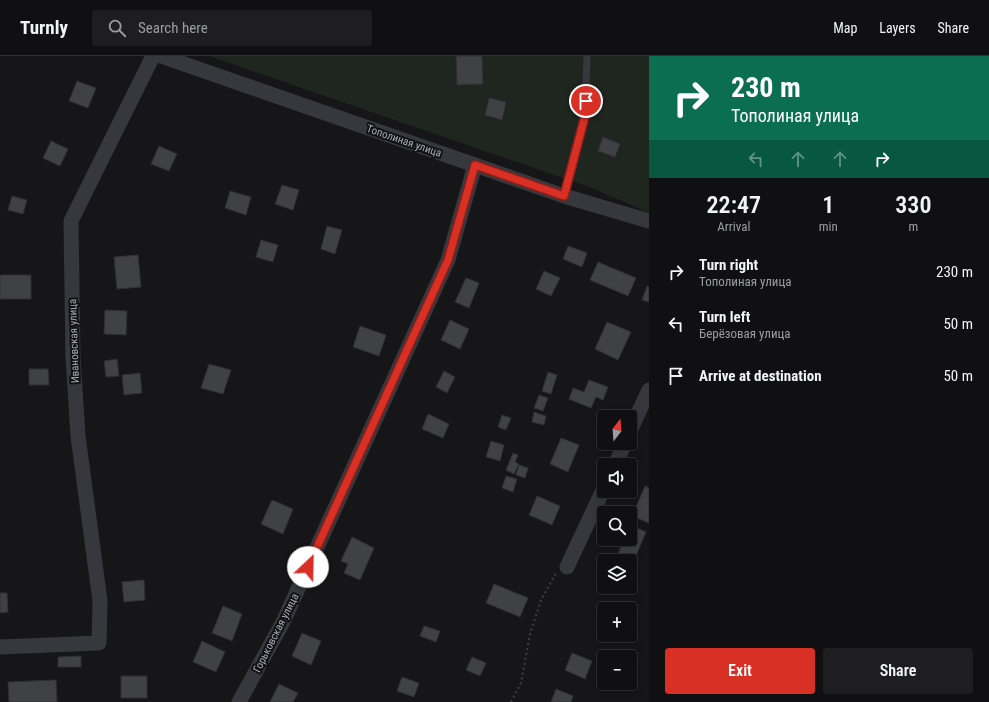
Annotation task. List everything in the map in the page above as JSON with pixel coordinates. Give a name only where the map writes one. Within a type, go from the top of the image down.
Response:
[{"type":"street","name":"Ивановская улица","points":[[0,647],[99,643],[100,600],[78,436],[73,356],[71,221],[153,56]]},
{"type":"street","name":"Тополиная улица","points":[[161,56],[564,196],[649,221]]},
{"type":"street","name":"Горьковская улица","points":[[239,702],[283,622],[448,260],[475,165]]},
{"type":"street","points":[[637,416],[649,390]]},
{"type":"street","points":[[568,567],[599,498]]},
{"type":"lane","points":[[564,196],[585,116],[587,56]]},
{"type":"path","points":[[511,702],[521,683],[530,634],[541,600],[557,571],[568,567]]},
{"type":"shaded area","points":[[209,56],[649,56],[649,213],[592,188]]},
{"type":"building","points":[[456,56],[482,56],[483,84],[457,85]]},
{"type":"building","points":[[77,81],[96,88],[88,108],[69,101]]},
{"type":"building","points":[[489,98],[506,102],[502,120],[485,115]]},
{"type":"building","points":[[603,137],[620,144],[615,157],[598,151]]},
{"type":"building","points":[[51,141],[68,149],[60,166],[43,158]]},
{"type":"building","points":[[159,146],[177,154],[169,171],[151,164]]},
{"type":"building","points":[[282,185],[299,190],[293,210],[275,204]]},
{"type":"building","points":[[230,191],[251,197],[246,215],[225,208]]},
{"type":"building","points":[[12,196],[27,200],[23,214],[8,210]]},
{"type":"building","points":[[327,226],[342,230],[335,254],[321,249]]},
{"type":"building","points":[[261,240],[278,245],[273,262],[256,257]]},
{"type":"building","points":[[568,246],[587,253],[582,267],[563,259]]},
{"type":"building","points":[[138,255],[141,287],[117,289],[114,257]]},
{"type":"building","points":[[598,262],[636,278],[628,296],[590,280]]},
{"type":"building","points":[[544,271],[560,278],[551,296],[536,289]]},
{"type":"building","points":[[0,275],[31,275],[31,299],[0,299]]},
{"type":"building","points":[[466,278],[479,283],[469,308],[455,302]]},
{"type":"building","points":[[647,286],[649,287],[649,302],[642,300]]},
{"type":"building","points":[[105,310],[127,311],[126,335],[104,334]]},
{"type":"building","points":[[450,320],[469,329],[460,349],[441,340]]},
{"type":"building","points":[[607,322],[631,332],[618,360],[595,349]]},
{"type":"building","points":[[360,326],[386,335],[379,356],[353,347]]},
{"type":"building","points":[[117,359],[119,376],[106,377],[104,361]]},
{"type":"building","points":[[209,364],[231,370],[223,394],[201,388]]},
{"type":"building","points":[[29,369],[48,369],[49,385],[29,385]]},
{"type":"building","points":[[444,371],[455,377],[447,393],[436,387]]},
{"type":"building","points":[[548,372],[557,375],[551,394],[542,391]]},
{"type":"building","points":[[140,373],[142,393],[124,395],[122,375]]},
{"type":"building","points":[[589,380],[608,387],[603,400],[596,397],[591,408],[569,399],[573,388],[584,392]]},
{"type":"building","points":[[539,395],[548,398],[543,411],[534,408]]},
{"type":"building","points":[[534,412],[546,416],[544,425],[532,422]]},
{"type":"building","points":[[428,414],[449,424],[443,438],[422,429]]},
{"type":"building","points":[[502,415],[511,418],[506,430],[498,427]]},
{"type":"building","points":[[561,438],[579,445],[568,472],[550,464]]},
{"type":"building","points":[[491,441],[504,445],[500,461],[486,457]]},
{"type":"building","points":[[513,453],[518,455],[515,462],[519,464],[514,474],[506,470]]},
{"type":"building","points":[[519,465],[528,468],[525,478],[516,475]]},
{"type":"building","points":[[506,476],[517,479],[513,492],[502,488]]},
{"type":"building","points":[[645,486],[649,488],[649,523],[637,518],[636,506]]},
{"type":"building","points":[[537,496],[560,506],[552,525],[529,515]]},
{"type":"building","points":[[272,500],[293,509],[283,534],[261,524]]},
{"type":"building","points":[[637,528],[646,532],[637,554],[618,554],[621,546],[637,546]]},
{"type":"building","points":[[352,537],[374,548],[360,580],[344,573],[348,564],[341,561]]},
{"type":"building","points":[[144,580],[145,600],[124,602],[122,582]]},
{"type":"building","points":[[494,584],[528,598],[520,617],[486,603]]},
{"type":"building","points":[[0,593],[7,593],[8,612],[0,613]]},
{"type":"building","points":[[223,606],[242,614],[232,641],[212,633]]},
{"type":"building","points":[[424,626],[440,631],[436,642],[420,636]]},
{"type":"building","points":[[302,633],[321,641],[311,665],[292,656]]},
{"type":"building","points":[[202,641],[225,652],[216,672],[193,662]]},
{"type":"building","points":[[572,653],[592,661],[585,679],[565,670]]},
{"type":"building","points":[[81,656],[81,667],[58,667],[58,657]]},
{"type":"building","points":[[472,657],[486,663],[480,676],[466,670]]},
{"type":"building","points":[[121,676],[147,676],[147,698],[121,698]]},
{"type":"building","points":[[402,677],[419,683],[414,697],[397,691]]},
{"type":"building","points":[[56,680],[57,702],[9,702],[8,682]]},
{"type":"building","points":[[279,684],[298,693],[293,702],[270,702]]},
{"type":"building","points":[[556,689],[573,696],[571,702],[551,702]]},
{"type":"route","points":[[308,567],[448,260],[475,165],[564,196],[585,116],[586,101]]}]
